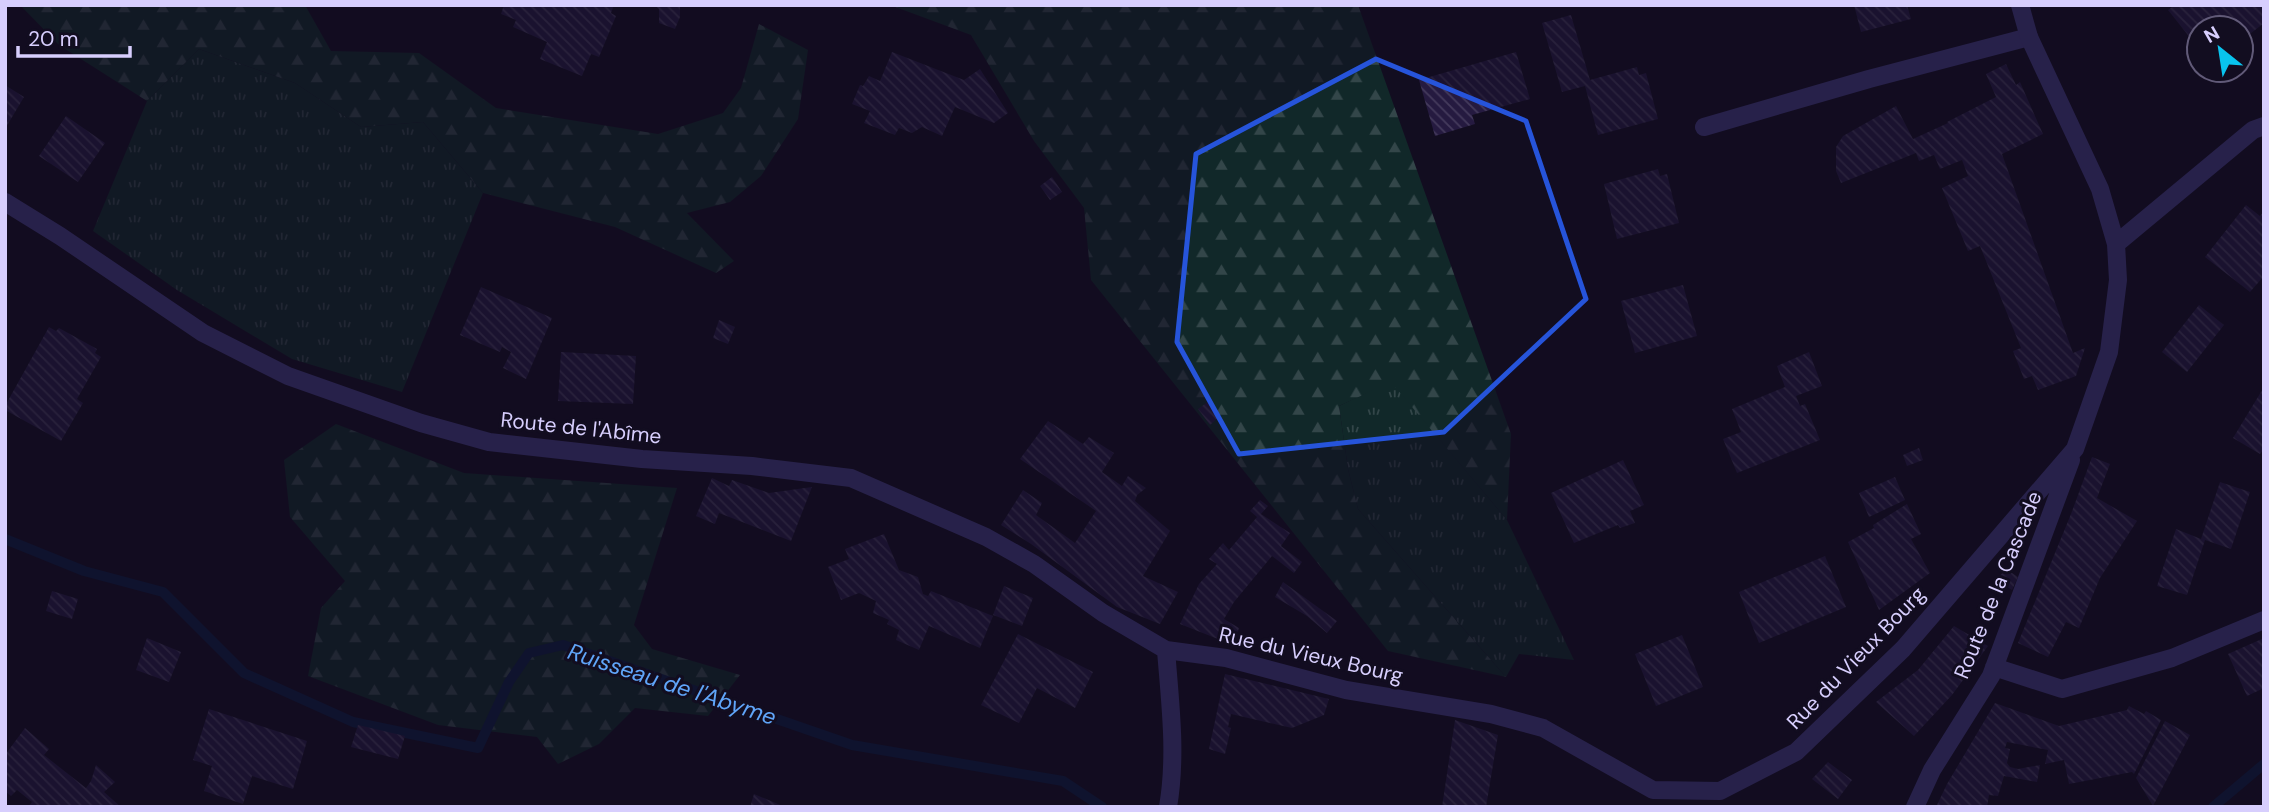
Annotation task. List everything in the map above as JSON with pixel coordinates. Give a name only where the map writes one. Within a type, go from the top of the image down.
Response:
[{"type":"street","name":"Rue du Vieux Bourg","points":[[1166,650],[1226,658],[1346,690],[1491,714],[1543,728],[1653,790],[1720,791],[1796,752],[1903,649],[2075,449],[2109,352],[2118,280],[2116,244],[2100,189],[2029,37],[2020,5]]},
{"type":"street","points":[[1704,127],[1869,79],[2029,37]]},
{"type":"street","points":[[2116,244],[2253,130],[2264,126]]},
{"type":"street","name":"Route de l'Abîme","points":[[5,202],[71,243],[203,333],[288,376],[421,423],[489,442],[642,459],[752,466],[851,478],[986,537],[1034,564],[1103,613],[1166,650]]},
{"type":"street","name":"Route de la Cascade","points":[[1916,807],[1932,770],[1991,676],[2075,449]]},
{"type":"street","points":[[1994,667],[2062,689],[2172,659],[2264,620]]},
{"type":"street","points":[[1166,650],[1173,746],[1168,807]]},
{"type":"highlighted area","points":[[1376,59],[1526,121],[1586,299],[1444,432],[1239,454],[1177,342],[1196,154]]},
{"type":"green space","points":[[20,5],[305,5],[331,51],[419,53],[496,108],[658,134],[723,113],[741,88],[759,24],[808,50],[798,119],[761,176],[730,202],[687,213],[734,261],[716,273],[615,227],[483,193],[423,122],[361,127],[295,83],[199,49],[147,101],[59,45]]},
{"type":"green space","points":[[890,5],[1358,5],[1511,434],[1507,520],[1391,382],[1339,406],[1348,469],[1358,509],[1506,677],[1388,651],[1091,280],[1084,208],[1034,141],[971,35]]},
{"type":"green space","points":[[199,49],[295,83],[361,127],[423,122],[483,193],[402,392],[292,359],[177,290],[93,231],[147,101]]},
{"type":"green space","points":[[1391,381],[1507,520],[1574,660],[1519,654],[1506,677],[1358,509],[1348,469],[1339,406]]},
{"type":"green space","points":[[336,424],[464,473],[677,488],[634,625],[652,649],[740,675],[708,716],[635,708],[599,744],[558,764],[537,737],[438,725],[308,676],[321,608],[345,581],[290,517],[284,460]]},
{"type":"building","points":[[504,5],[614,5],[611,13],[616,16],[599,57],[591,54],[582,76],[540,59],[547,42],[513,27],[516,20],[501,14]]},
{"type":"building","points":[[654,5],[680,5],[680,17],[675,29],[659,23],[659,9]]},
{"type":"building","points":[[1854,5],[1907,5],[1911,19],[1861,32]]},
{"type":"building","points":[[2175,5],[2264,5],[2264,23],[2255,30],[2255,14],[2185,14],[2185,31],[2168,10]]},
{"type":"building","points":[[1571,15],[1590,80],[1637,67],[1639,75],[1646,73],[1658,119],[1598,135],[1585,86],[1562,92],[1542,23]]},
{"type":"building","points":[[892,52],[964,80],[980,69],[1008,113],[994,123],[955,107],[942,136],[922,127],[912,133],[899,128],[895,135],[864,123],[870,111],[852,104],[860,85],[863,86],[869,76],[880,81]]},
{"type":"building","points":[[1516,52],[1530,99],[1472,115],[1475,124],[1435,136],[1419,80]]},
{"type":"building","points":[[2006,64],[2016,85],[2020,82],[2043,134],[2002,154],[2073,353],[2085,348],[2076,376],[2038,390],[2032,376],[2024,379],[2013,351],[2021,348],[1980,246],[1968,251],[1942,188],[1968,176],[1962,160],[1940,169],[1934,155],[1919,161],[1916,153],[1841,183],[1836,171],[1836,147],[1843,136],[1896,106],[1913,139],[1996,97],[1986,74]]},
{"type":"building","points":[[5,85],[24,97],[5,129]]},
{"type":"building","points":[[66,116],[105,143],[78,182],[39,156]]},
{"type":"building","points":[[1658,169],[1660,176],[1667,174],[1679,223],[1617,239],[1604,184]]},
{"type":"building","points":[[1052,177],[1062,192],[1050,200],[1040,186]]},
{"type":"building","points":[[2246,205],[2260,216],[2264,211],[2264,276],[2250,292],[2205,257]]},
{"type":"building","points":[[1683,285],[1697,336],[1635,353],[1621,301]]},
{"type":"building","points":[[481,287],[552,318],[526,379],[503,368],[511,352],[502,347],[500,352],[460,335]]},
{"type":"building","points":[[2199,305],[2224,325],[2187,372],[2162,352]]},
{"type":"building","points":[[719,320],[735,327],[728,344],[713,338]]},
{"type":"building","points":[[49,327],[56,331],[59,328],[97,349],[95,353],[101,357],[77,399],[83,403],[61,441],[5,410]]},
{"type":"building","points":[[561,352],[636,356],[633,404],[558,401]]},
{"type":"building","points":[[1809,352],[1822,386],[1796,396],[1800,406],[1805,404],[1820,440],[1737,473],[1723,439],[1741,432],[1732,409],[1785,387],[1777,366]]},
{"type":"building","points":[[2264,387],[2264,449],[2260,454],[2233,438]]},
{"type":"building","points":[[1209,401],[1220,416],[1210,425],[1198,409]]},
{"type":"building","points":[[1048,421],[1083,444],[1089,437],[1114,453],[1102,472],[1122,486],[1128,476],[1146,488],[1137,495],[1135,501],[1170,531],[1143,576],[1178,592],[1160,624],[1117,607],[1001,525],[1023,490],[1042,503],[1036,515],[1075,543],[1096,511],[1020,459]]},
{"type":"building","points":[[1919,448],[1923,460],[1907,466],[1903,455]]},
{"type":"building","points":[[2092,457],[2110,464],[2097,498],[2137,521],[2100,578],[2079,628],[2066,622],[2048,657],[2018,643]]},
{"type":"building","points":[[1623,460],[1644,505],[1630,511],[1635,523],[1620,528],[1618,525],[1574,543],[1551,493]]},
{"type":"building","points":[[1895,477],[1905,500],[1869,517],[1859,493]]},
{"type":"building","points":[[712,478],[729,486],[732,480],[769,493],[812,487],[791,541],[719,513],[715,524],[696,516]]},
{"type":"building","points":[[2220,482],[2250,492],[2231,549],[2205,540],[2187,595],[2157,586],[2176,529],[2201,539]]},
{"type":"building","points":[[1260,500],[1268,506],[1261,514],[1290,533],[1281,546],[1302,562],[1294,573],[1272,556],[1234,602],[1224,619],[1239,628],[1233,645],[1180,624],[1199,584],[1217,564],[1209,559],[1223,543],[1229,550],[1257,517],[1250,511]]},
{"type":"building","points":[[1907,504],[1921,534],[1911,539],[1930,573],[1879,610],[1848,542],[1874,528],[1873,525]]},
{"type":"building","points":[[884,534],[899,570],[918,577],[923,594],[928,596],[931,591],[993,616],[980,648],[929,626],[919,650],[896,640],[899,630],[887,624],[889,620],[873,613],[876,601],[859,593],[841,600],[828,567],[849,559],[845,549]]},
{"type":"building","points":[[1825,556],[1846,607],[1759,643],[1739,592]]},
{"type":"building","points":[[2006,569],[2018,577],[2012,590],[1996,580]]},
{"type":"building","points":[[1283,582],[1337,621],[1327,633],[1307,616],[1275,597]]},
{"type":"building","points":[[1004,586],[1033,598],[1022,626],[993,615]]},
{"type":"building","points":[[52,591],[78,599],[72,619],[46,611]]},
{"type":"building","points":[[1954,626],[1988,646],[1952,695],[1914,736],[1876,702],[1918,670]]},
{"type":"building","points":[[1018,634],[1093,672],[1075,708],[1037,688],[1019,723],[981,705]]},
{"type":"building","points":[[1682,635],[1703,687],[1656,706],[1635,654]]},
{"type":"building","points":[[147,638],[181,652],[169,682],[136,670]]},
{"type":"building","points":[[2264,638],[2264,688],[2247,696],[2228,654]]},
{"type":"building","points":[[1225,674],[1329,699],[1324,715],[1292,728],[1231,714],[1225,754],[1209,749]]},
{"type":"building","points":[[1995,703],[2059,726],[2127,710],[2129,706],[2144,714],[2146,711],[2161,720],[2134,774],[2132,772],[2069,784],[2064,760],[2045,764],[2048,750],[2007,742],[2005,748],[2010,749],[2007,763],[2010,767],[2018,769],[2040,765],[2037,782],[2004,776],[1998,796],[1989,795],[1987,807],[1936,807]]},
{"type":"building","points":[[209,709],[307,741],[293,789],[252,776],[243,804],[204,791],[212,766],[193,760]]},
{"type":"building","points":[[1455,720],[1498,735],[1486,807],[1442,807]]},
{"type":"building","points":[[2165,721],[2190,735],[2153,806],[2136,778]]},
{"type":"building","points":[[358,725],[405,736],[398,759],[351,747]]},
{"type":"building","points":[[25,728],[49,749],[44,755],[86,788],[96,765],[115,782],[104,792],[121,807],[28,807],[32,802],[17,790],[11,796],[5,791],[5,755]]},
{"type":"building","points":[[1828,762],[1852,780],[1838,799],[1812,779]]},
{"type":"building","points":[[754,794],[785,807],[750,807]]},
{"type":"waterway","name":"Ruisseau de l'Abyme","points":[[5,539],[84,571],[163,592],[244,673],[353,722],[478,748],[509,682],[529,653],[563,645],[852,745],[1063,781],[1102,807]]},
{"type":"waterway","name":"Ruisseau de l'Abyme","points":[[2213,807],[2264,764]]}]
